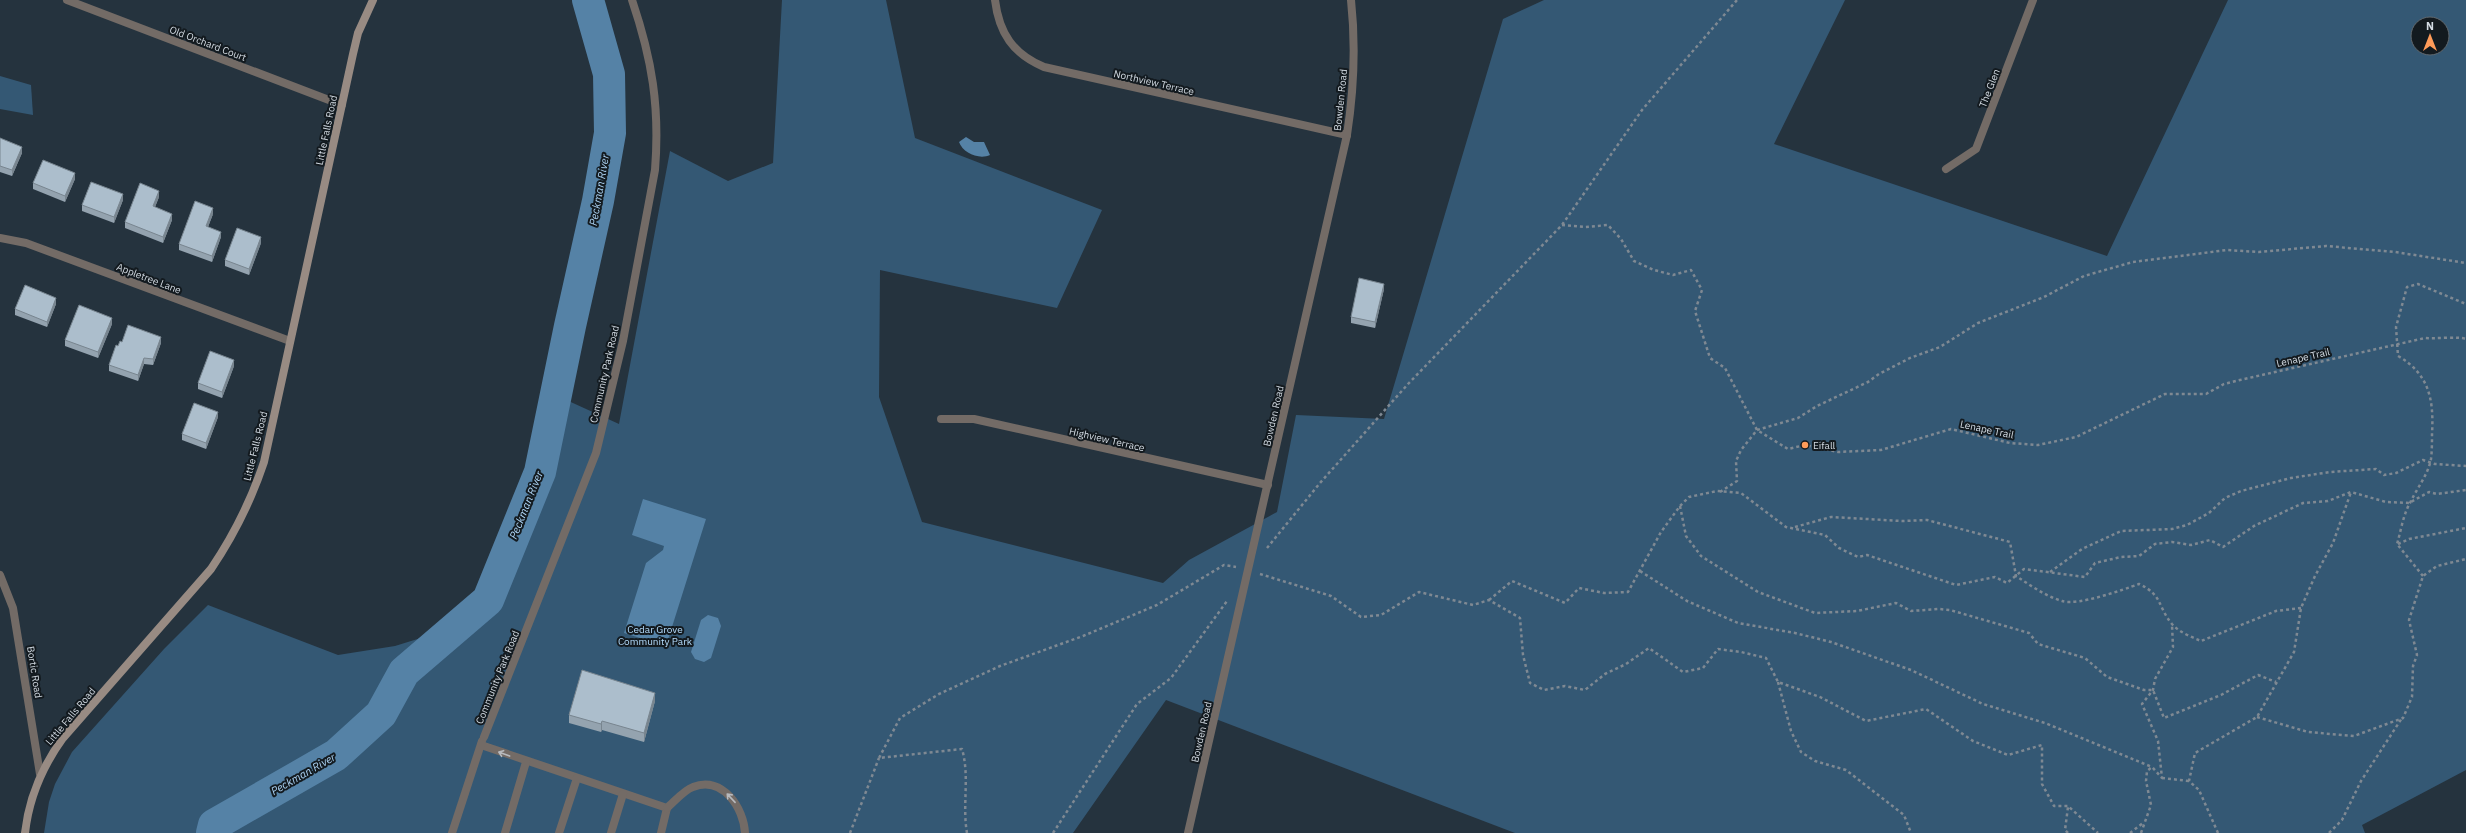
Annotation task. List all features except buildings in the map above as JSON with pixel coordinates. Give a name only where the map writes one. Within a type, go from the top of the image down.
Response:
[{"type":"street","name":"Old Orchard Court","points":[[67,0],[342,105]]},
{"type":"street","name":"Little Falls Road","points":[[25,833],[32,794],[40,774],[63,738],[194,589],[225,548],[248,504],[264,462],[358,33],[373,0]]},
{"type":"street","name":"Community Park Road","points":[[452,833],[484,737],[596,453],[623,342],[655,170],[657,144],[655,90],[651,64],[632,0]]},
{"type":"street","name":"Northview Terrace","points":[[995,0],[997,16],[1006,38],[1022,56],[1044,67],[1347,135]]},
{"type":"street","name":"Bowden Road","points":[[1188,833],[1347,135],[1354,79],[1354,44],[1351,0]]},
{"type":"street","name":"The Glen","points":[[1946,169],[1976,149],[2032,0]]},
{"type":"street","name":"Appletree Lane","points":[[0,238],[26,243],[290,342]]},
{"type":"street","name":"Highview Terrace","points":[[941,419],[974,419],[1268,485]]},
{"type":"street","name":"Bortic Road","points":[[0,575],[13,608],[40,774]]},
{"type":"street","points":[[481,745],[526,762],[667,808]]},
{"type":"street","points":[[505,833],[526,762]]},
{"type":"street","points":[[559,833],[577,778]]},
{"type":"street","points":[[661,833],[667,808],[693,787],[709,785],[722,789],[734,800],[744,819],[745,833]]},
{"type":"street","points":[[611,833],[623,794]]},
{"type":"path","points":[[1263,553],[1320,483],[1408,384],[1562,225],[1642,110],[1737,0]]},
{"type":"path","points":[[1562,225],[1585,227],[1608,225],[1621,239],[1634,261],[1654,270],[1673,275],[1691,270],[1702,290],[1695,311],[1710,358],[1725,368],[1757,430]]},
{"type":"path","points":[[1720,492],[1737,481],[1736,461],[1741,450],[1757,430],[1798,418],[1817,406],[1868,382],[1879,374],[1910,358],[1940,347],[1978,323],[2044,298],[2084,276],[2133,262],[2227,250],[2260,252],[2326,246],[2395,252],[2466,263]]},
{"type":"path","points":[[2397,544],[2409,503],[2421,486],[2430,463],[2433,415],[2432,401],[2424,379],[2412,364],[2398,356],[2396,346],[2396,328],[2407,287],[2418,284],[2466,304]]},
{"type":"path","name":"Lenape Trail","points":[[1757,430],[1788,449],[1805,444],[1838,452],[1881,450],[1951,429],[2010,443],[2038,444],[2076,436],[2165,394],[2206,394],[2224,384],[2247,378],[2358,352],[2396,346],[2425,338],[2452,339],[2461,337],[2466,339]]},
{"type":"path","points":[[2050,572],[2082,549],[2121,531],[2172,530],[2187,525],[2208,513],[2225,498],[2241,491],[2291,478],[2330,472],[2376,469],[2384,475],[2396,473],[2423,460],[2430,463],[2466,466]]},
{"type":"path","points":[[850,833],[879,758],[900,718],[938,694],[1000,666],[1083,636],[1157,605],[1224,565],[1249,570],[1331,596],[1361,617],[1381,615],[1419,592],[1473,605],[1489,600],[1512,581],[1565,603],[1579,588],[1604,593],[1628,592],[1661,532],[1680,506],[1689,497],[1720,492],[1741,493],[1786,527],[1793,527],[1825,534],[1839,548],[1858,557],[1867,555],[1956,585],[1995,577],[2007,583],[2024,569],[2085,577],[2095,563],[2121,557],[2140,556],[2155,544],[2172,542],[2191,545],[2210,540],[2223,547],[2254,526],[2303,503],[2328,501],[2351,492],[2386,502],[2409,503],[2429,492],[2437,494],[2466,490]]},
{"type":"path","points":[[2189,781],[2195,753],[2257,717],[2294,652],[2301,608],[2315,576],[2333,543],[2351,492]]},
{"type":"path","points":[[1680,506],[1686,536],[1701,556],[1758,592],[1815,613],[1857,611],[1896,603],[1911,611],[1939,608],[1950,610],[2028,634],[2038,644],[2085,658],[2108,677],[2144,690],[2153,690]]},
{"type":"path","points":[[1793,527],[1830,517],[1902,522],[1927,520],[2010,542],[2016,576],[2048,596],[2063,602],[2089,599],[2139,584],[2152,590],[2172,624],[2186,635],[2201,641],[2276,611],[2301,608]]},
{"type":"path","points":[[2397,544],[2409,539],[2466,528]]},
{"type":"path","points":[[2397,544],[2422,576]]},
{"type":"path","points":[[2329,833],[2342,820],[2361,781],[2403,718],[2412,697],[2413,666],[2417,655],[2408,620],[2422,576],[2437,566],[2466,559]]},
{"type":"path","points":[[1640,571],[1687,601],[1738,623],[1795,633],[1838,645],[1911,670],[1982,704],[2044,724],[2152,766],[2162,778],[2189,781],[2199,790],[2218,833]]},
{"type":"path","points":[[1053,833],[1136,704],[1171,678],[1231,596]]},
{"type":"path","points":[[1489,600],[1520,618],[1523,655],[1530,683],[1544,690],[1565,686],[1585,690],[1605,674],[1626,664],[1649,648],[1683,672],[1703,668],[1718,650],[1740,652],[1766,658],[1778,682],[1791,731],[1801,752],[1815,761],[1846,770],[1904,815],[1911,833]]},
{"type":"path","points":[[2162,778],[2158,741],[2142,704],[2153,690],[2155,679],[2173,647],[2172,624]]},
{"type":"path","points":[[2153,690],[2164,718],[2221,695],[2258,675],[2276,682]]},
{"type":"path","points":[[1778,682],[1820,697],[1866,721],[1926,709],[1974,741],[2008,755],[2042,745],[2042,784],[2054,806],[2068,806],[2098,833]]},
{"type":"path","points":[[2257,717],[2308,732],[2354,736],[2403,718]]},
{"type":"path","points":[[879,758],[962,749],[966,764],[964,818],[967,833]]},
{"type":"path","points":[[2141,833],[2151,805],[2146,781],[2147,771],[2152,766]]},
{"type":"path","points":[[2068,806],[2065,830],[2068,833]]},
{"type":"path","points":[[2130,833],[2144,823]]},
{"type":"green space","name":"Cedar Grove Community Park","points":[[782,0],[886,0],[915,138],[1102,210],[1057,308],[880,270],[879,397],[922,522],[1163,583],[1189,560],[1277,512],[1296,415],[1384,419],[1503,19],[1544,0],[1845,0],[1774,144],[2107,256],[2228,0],[2466,0],[2466,770],[2362,825],[2365,833],[1515,833],[1166,700],[1073,833],[44,833],[49,802],[55,784],[72,752],[164,649],[208,605],[338,655],[395,646],[440,632],[480,587],[536,450],[551,393],[619,424],[670,151],[728,181],[773,163]]},
{"type":"green space","points":[[0,76],[31,85],[33,115],[0,109]]},
{"type":"shaded area","points":[[966,137],[974,142],[984,142],[990,155],[981,157],[976,156],[964,149],[959,142]]},
{"type":"shaded area","points":[[643,499],[706,519],[666,646],[624,633],[646,563],[663,550],[664,546],[632,535]]},
{"type":"shaded area","points":[[708,615],[718,618],[721,626],[711,658],[704,662],[695,659],[691,652],[701,620]]},
{"type":"waterway","name":"Peckman River","points":[[212,833],[214,825],[336,755],[381,714],[404,672],[488,600],[540,472],[570,326],[598,201],[610,133],[609,74],[588,0]]},
{"type":"place","name":"Eifall","points":[[1805,445]]}]
